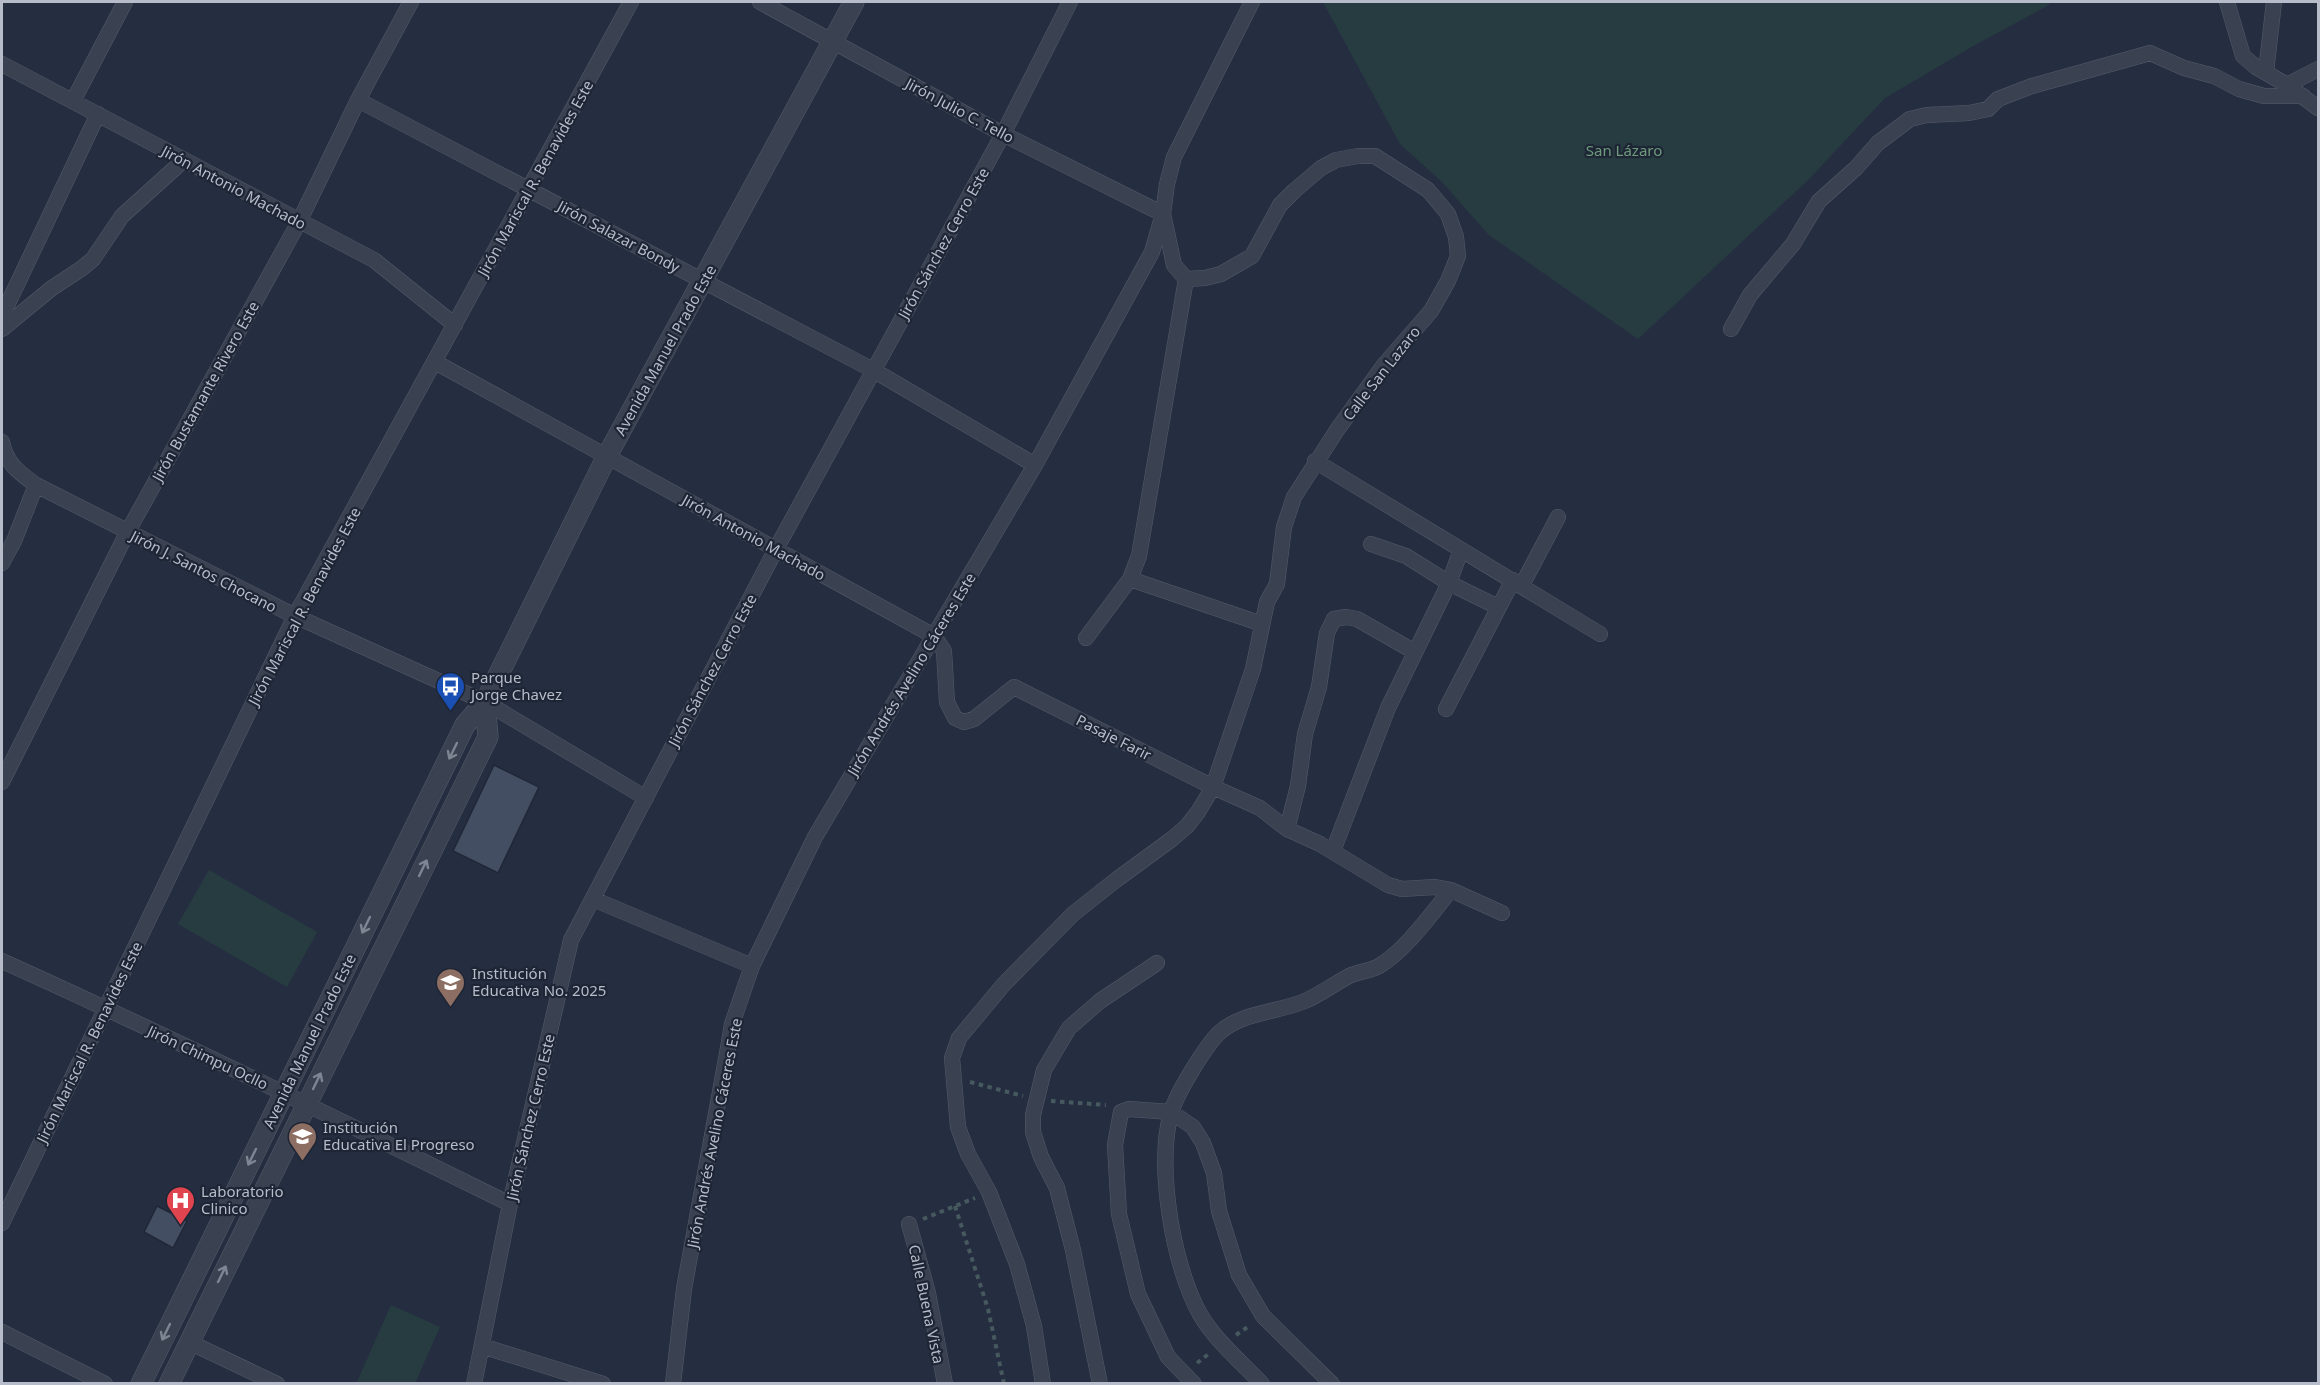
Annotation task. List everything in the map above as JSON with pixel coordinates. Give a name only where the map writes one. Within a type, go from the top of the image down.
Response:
[{"type":"street","points":[[73,101],[126,2]]},
{"type":"street","name":"Jirón Bustamante Rivero Este","points":[[2,782],[127,533],[299,222],[358,100],[411,2]]},
{"type":"street","name":"Jirón Mariscal R. Benavides Este","points":[[2,1223],[295,616],[631,2]]},
{"type":"street","name":"Jirón Julio C. Tello","points":[[760,2],[1003,134],[1163,214]]},
{"type":"street","name":"Avenida Manuel Prado Este","points":[[141,1383],[465,725],[485,702],[607,456],[854,2]]},
{"type":"street","name":"Jirón Sánchez Cerro Este","points":[[474,1383],[510,1204],[571,940],[776,549],[1003,134],[1070,2]]},
{"type":"street","name":"Jirón Andrés Avelino Cáceres Este","points":[[676,1380],[684,1289],[732,1024],[752,966],[815,837],[1035,465],[1152,252],[1163,214],[1174,157],[1251,2]]},
{"type":"street","points":[[2227,2],[2243,56],[2319,108]]},
{"type":"street","points":[[2266,72],[2274,2]]},
{"type":"street","points":[[1731,328],[1750,296],[1793,244],[1819,201],[1856,168],[1878,143],[1910,118],[1969,114],[1988,109],[1998,99],[2032,86],[2150,53],[2184,68],[2214,76],[2239,89],[2265,96],[2302,96]]},
{"type":"street","name":"Jirón Antonio Machado","points":[[2,64],[374,260],[455,325]]},
{"type":"street","points":[[2287,85],[2319,69]]},
{"type":"street","name":"Jirón Salazar Bondy","points":[[358,100],[704,279],[873,370],[1035,465]]},
{"type":"street","points":[[2,316],[98,114]]},
{"type":"street","name":"Calle San Lazaro","points":[[1043,1383],[1034,1326],[1017,1264],[989,1192],[968,1154],[958,1127],[952,1058],[959,1038],[1004,984],[1073,914],[1188,826],[1213,787],[1253,669],[1267,602],[1277,584],[1288,512],[1294,496],[1315,461],[1384,365],[1431,311],[1448,281],[1458,256],[1448,214],[1428,190],[1375,156],[1358,156],[1336,160],[1309,177],[1280,205],[1252,256],[1221,274],[1186,279]]},
{"type":"street","points":[[2,329],[52,288],[93,259],[122,216],[184,160]]},
{"type":"street","points":[[1086,638],[1130,579],[1139,556],[1186,279],[1174,265],[1163,214]]},
{"type":"street","name":"Jirón Antonio Machado","points":[[435,362],[934,636]]},
{"type":"street","name":"Jirón J. Santos Chocano","points":[[2,442],[3,450],[13,468],[36,485],[295,616],[485,702],[646,798]]},
{"type":"street","points":[[1315,461],[1600,634]]},
{"type":"street","points":[[2,563],[14,541],[36,485]]},
{"type":"street","points":[[1446,709],[1498,607],[1518,583],[1558,517]]},
{"type":"street","points":[[1371,544],[1406,556],[1449,583],[1498,607]]},
{"type":"street","points":[[1333,851],[1388,708],[1449,583],[1461,550]]},
{"type":"street","points":[[1130,579],[1262,624]]},
{"type":"street","points":[[1287,830],[1298,786],[1305,734],[1319,687],[1327,633],[1334,620],[1346,617],[1357,619],[1415,652]]},
{"type":"street","name":"Pasaje Farir","points":[[934,636],[944,651],[947,702],[955,718],[964,722],[974,719],[1014,687],[1213,787],[1260,808],[1287,830],[1333,851],[1388,885],[1401,889],[1435,887],[1451,890],[1502,912]]},
{"type":"street","name":"Avenida Manuel Prado Este","points":[[169,1383],[488,737],[485,702]]},
{"type":"street","points":[[1262,1383],[1222,1344],[1201,1316],[1184,1275],[1169,1213],[1165,1166],[1171,1112],[1202,1053],[1221,1030],[1245,1019],[1305,1001],[1351,976],[1379,966],[1411,939],[1451,890]]},
{"type":"street","points":[[593,899],[752,966]]},
{"type":"street","name":"Jirón Chimpu Ocllo","points":[[2,961],[105,1007],[510,1204]]},
{"type":"street","points":[[1100,1383],[1071,1240],[1057,1188],[1041,1157],[1033,1131],[1033,1114],[1044,1070],[1069,1028],[1100,1001],[1157,963]]},
{"type":"street","points":[[1194,1383],[1168,1357],[1138,1294],[1119,1214],[1115,1145],[1121,1112],[1129,1109],[1171,1112],[1193,1127],[1203,1143],[1214,1173],[1219,1210],[1239,1275],[1263,1316],[1332,1383]]},
{"type":"street","name":"Calle Buena Vista","points":[[909,1224],[928,1293],[945,1383]]},
{"type":"street","points":[[2,1332],[105,1383]]},
{"type":"street","points":[[189,1342],[277,1383]]},
{"type":"street","points":[[482,1346],[603,1383]]},
{"type":"path","points":[[909,1224],[989,1192]]},
{"type":"path","points":[[955,1206],[988,1309],[1004,1383]]},
{"type":"green space","name":"San Lázaro","points":[[1323,2],[2051,2],[1885,98],[1809,179],[1638,339],[1489,235],[1441,181],[1400,144]]},
{"type":"green space","points":[[209,870],[317,932],[287,987],[178,924]]},
{"type":"green space","points":[[391,1305],[440,1327],[415,1383],[357,1382]]},
{"type":"building","points":[[494,765],[539,787],[498,873],[453,851]]},
{"type":"building","points":[[157,1206],[187,1221],[173,1248],[144,1232]]},
{"type":"place","name":"Parque Jorge Chavez","points":[[450,712]]},
{"type":"place","name":"Institución Educativa No. 2025","points":[[451,1008]]},
{"type":"place","name":"Institución Educativa El Progreso","points":[[302,1162]]},
{"type":"place","name":"Laboratorio Clinico","points":[[180,1226]]}]
